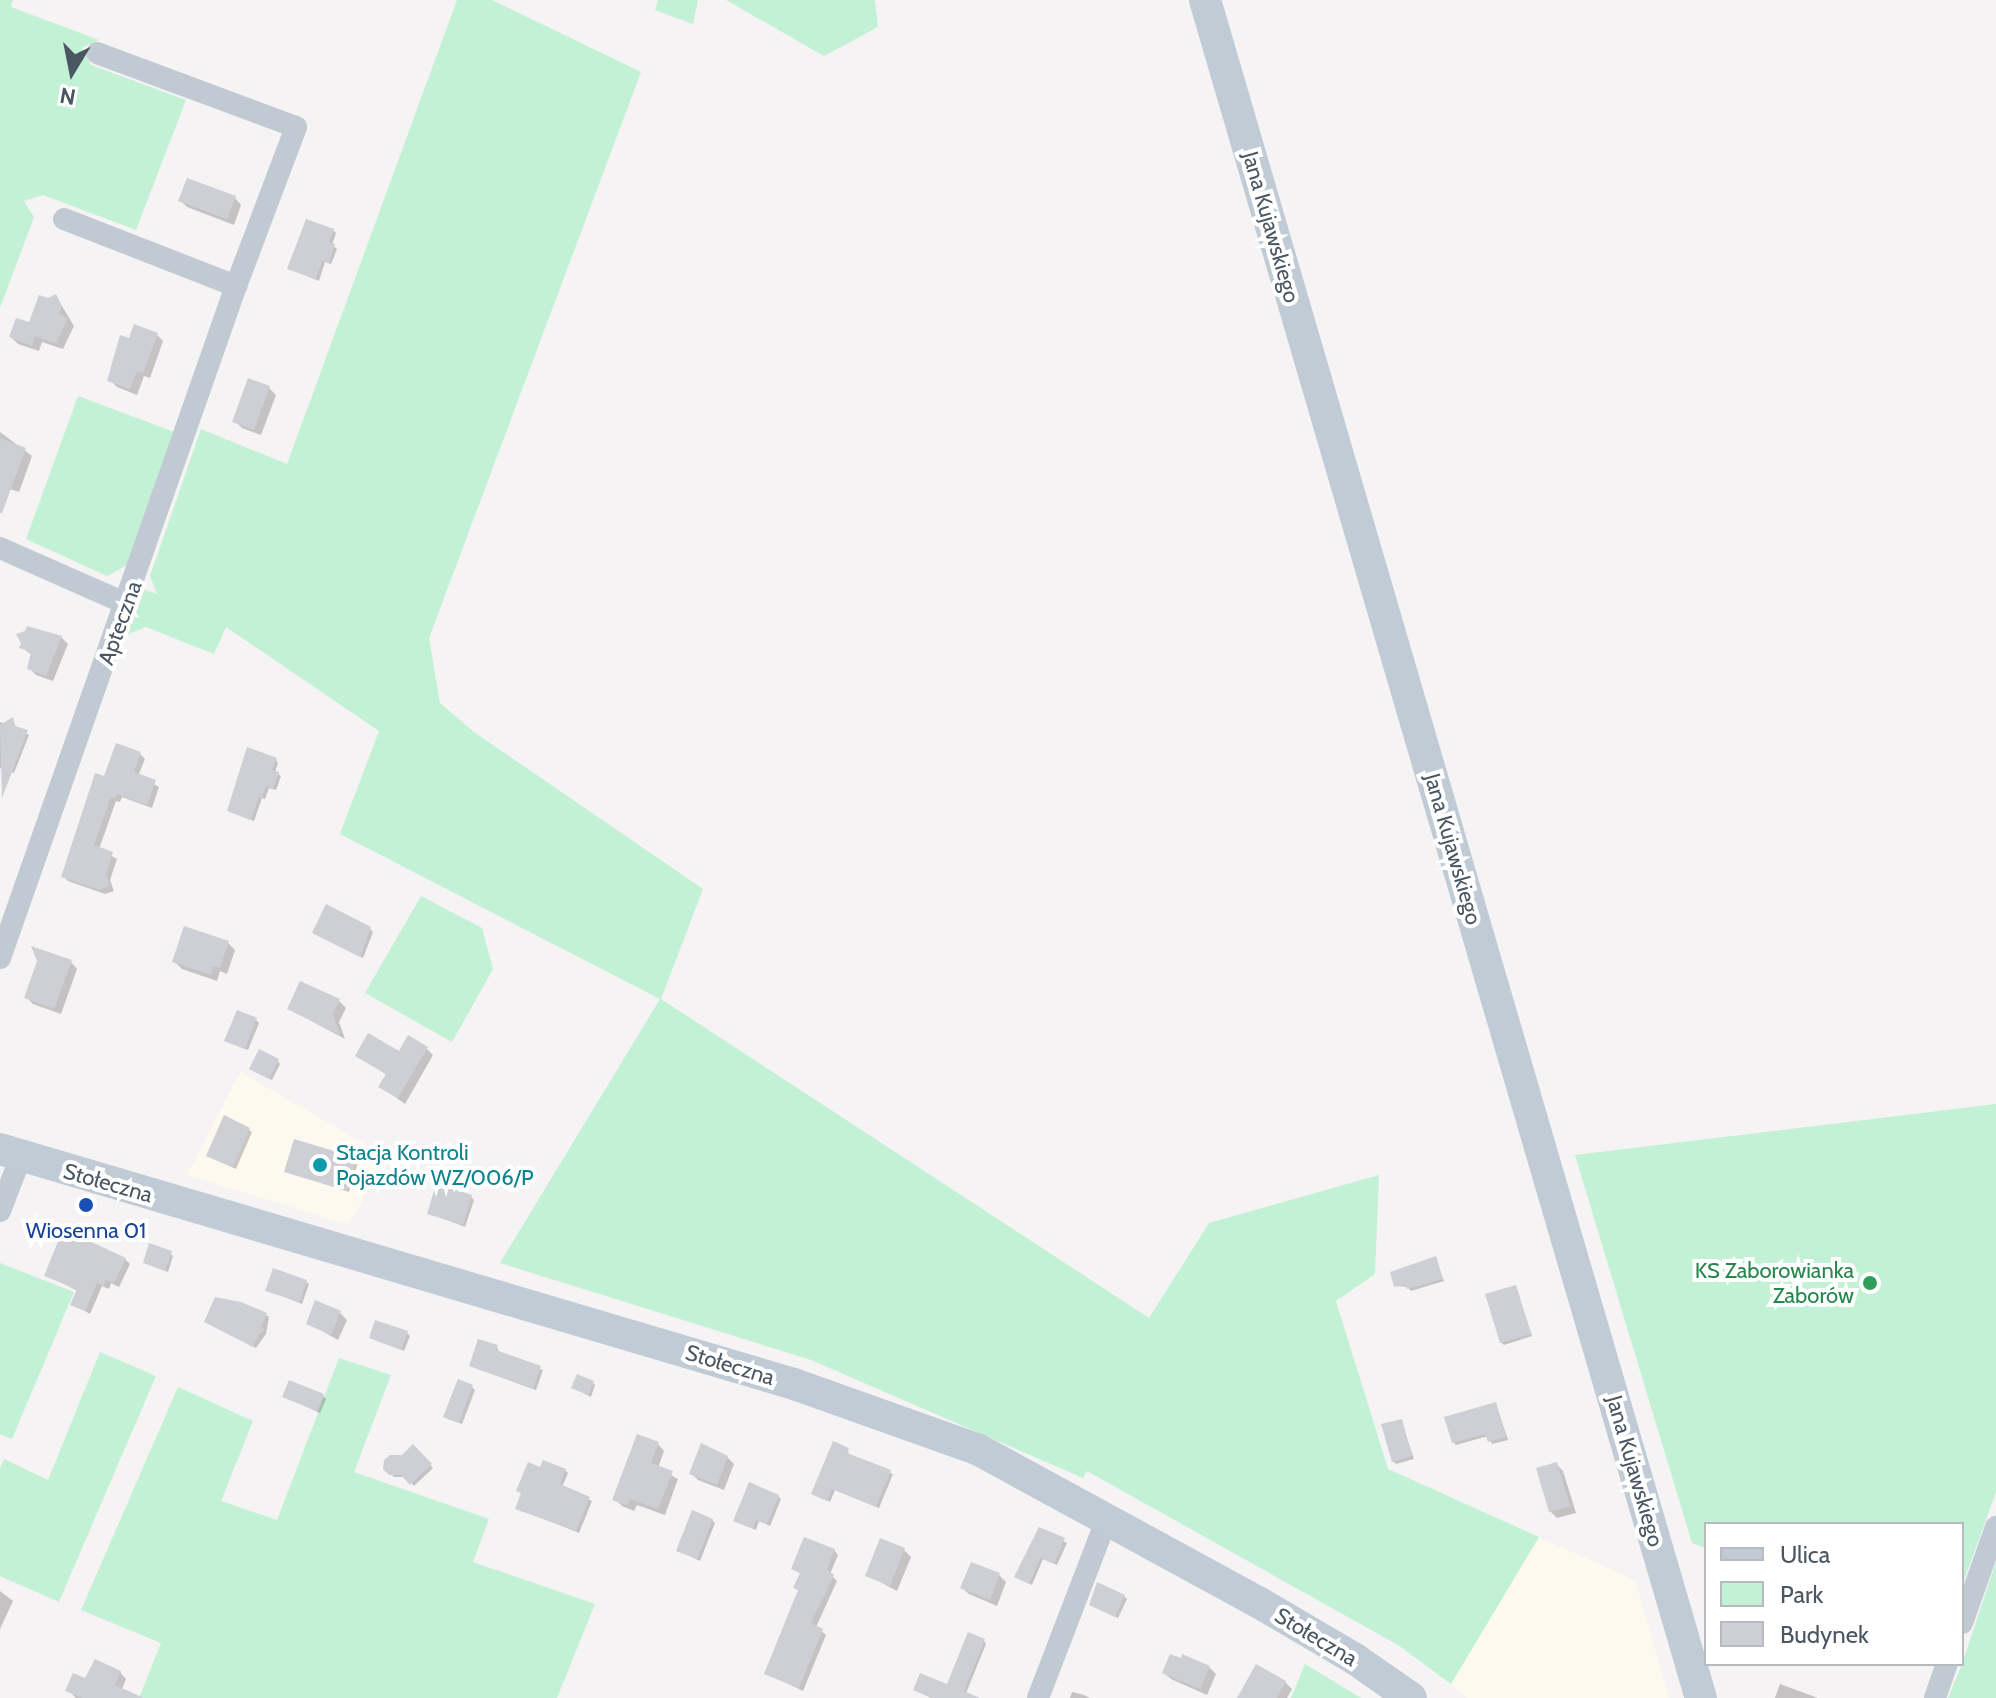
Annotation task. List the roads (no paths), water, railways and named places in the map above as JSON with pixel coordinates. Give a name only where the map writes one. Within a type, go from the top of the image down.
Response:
[{"type":"main road","name":"Jana Kujawskiego","points":[[1205,0],[1701,1698]]},
{"type":"main road","name":"Stołeczna","points":[[11,1153],[794,1384],[979,1450],[1107,1518],[1355,1659],[1411,1698]]},
{"type":"street","name":"Apteczna","points":[[0,958],[127,604],[236,286],[296,127],[97,53]]},
{"type":"street","points":[[64,219],[236,286]]},
{"type":"street","points":[[0,548],[127,604]]},
{"type":"street","points":[[0,1211],[11,1153]]},
{"type":"street","points":[[1038,1698],[1107,1518]]},
{"type":"street","points":[[1964,1617],[1996,1527]]},
{"type":"street","points":[[1935,1698],[1946,1666]]},
{"type":"place","name":"Stacja Kontroli Pojazdów WZ/006/P","points":[[320,1165]]},
{"type":"place","name":"Wiosenna 01","points":[[86,1205]]},
{"type":"place","name":"KS Zaborowianka Zaborów","points":[[1870,1283]]}]
